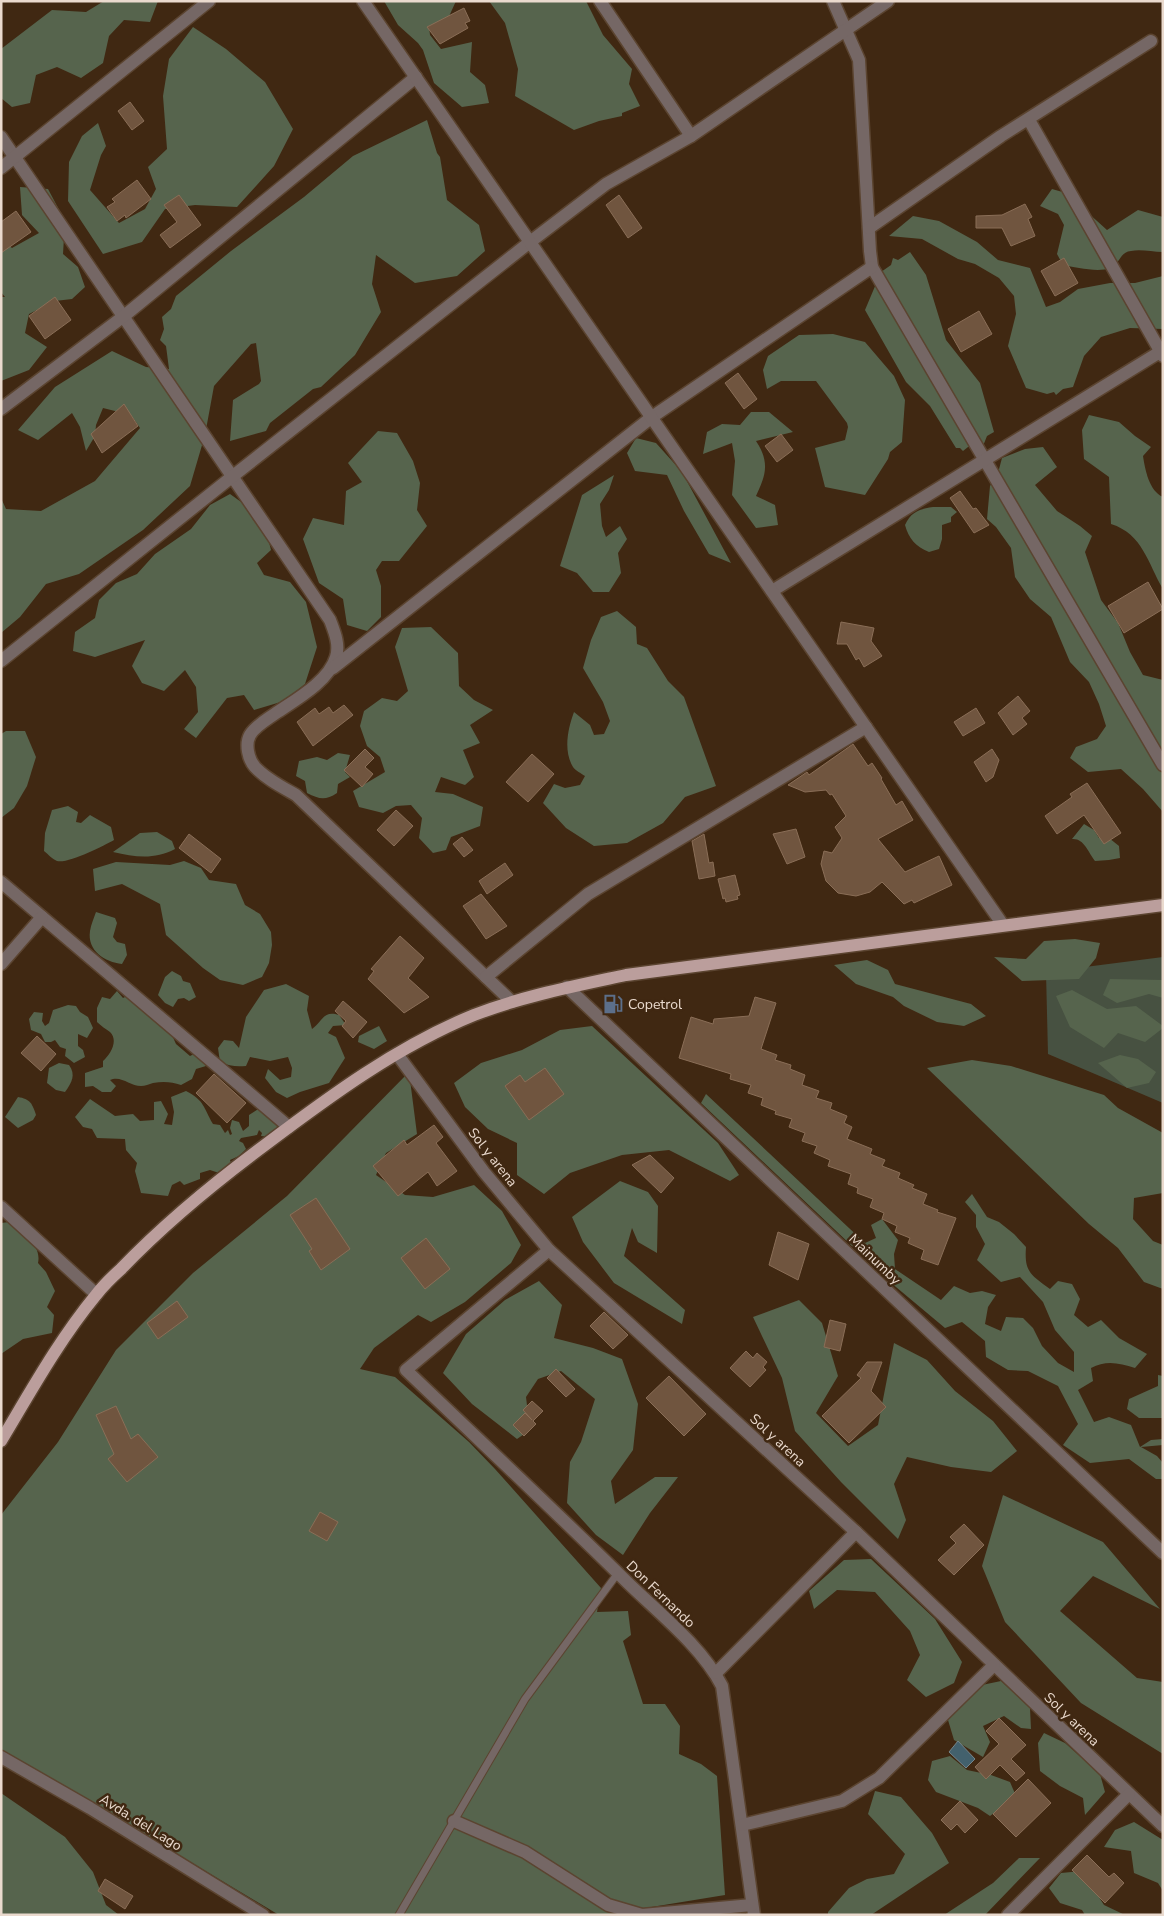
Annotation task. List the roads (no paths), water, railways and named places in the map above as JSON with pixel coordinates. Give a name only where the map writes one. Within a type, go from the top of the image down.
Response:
[{"type":"main road","points":[[1,1441],[60,1344],[96,1294],[144,1244],[226,1174],[289,1127],[342,1089],[396,1054],[443,1029],[512,1002],[567,987],[626,975],[1163,905]]},
{"type":"street","points":[[1,168],[209,1]]},
{"type":"street","points":[[363,1],[1003,925]]},
{"type":"street","points":[[600,1],[691,136]]},
{"type":"street","points":[[833,1],[859,60],[872,267],[1163,765]]},
{"type":"street","points":[[1,661],[232,476],[606,184],[691,136],[888,1]]},
{"type":"street","points":[[869,228],[1002,136],[1151,41]]},
{"type":"street","points":[[1,409],[124,316],[416,77]]},
{"type":"street","points":[[772,591],[1162,352],[1029,120]]},
{"type":"street","points":[[1,137],[330,620],[337,637],[337,655],[331,669]]},
{"type":"street","points":[[512,1002],[296,795],[275,784],[254,766],[247,750],[250,735],[262,722],[316,684],[331,669],[652,417],[872,267]]},
{"type":"street","points":[[486,977],[588,894],[866,727]]},
{"type":"street","points":[[1,882],[289,1127]]},
{"type":"street","points":[[1,964],[42,917]]},
{"type":"street","name":"Mainumby","points":[[567,987],[1163,1553]]},
{"type":"street","name":"Sol y arena","points":[[396,1054],[484,1172],[549,1250],[856,1532],[1163,1826]]},
{"type":"street","points":[[1,1207],[96,1294]]},
{"type":"street","name":"Don Fernando","points":[[549,1250],[406,1370],[700,1653],[716,1673],[722,1686],[753,1910]]},
{"type":"street","points":[[716,1673],[856,1532]]},
{"type":"street","points":[[742,1825],[842,1801],[860,1791],[879,1778],[994,1665]]},
{"type":"street","name":"Avda. del Lago","points":[[1,1757],[90,1808],[264,1915]]},
{"type":"street","points":[[1008,1915],[1129,1794]]},
{"type":"street","points":[[454,1821],[525,1852],[608,1905],[642,1915],[753,1910]]},
{"type":"lane","points":[[399,1915],[524,1699],[618,1573]]},
{"type":"water","points":[[958,1741],[975,1759],[966,1768],[949,1752]]},
{"type":"place","name":"Copetrol","points":[[613,1004]]}]
